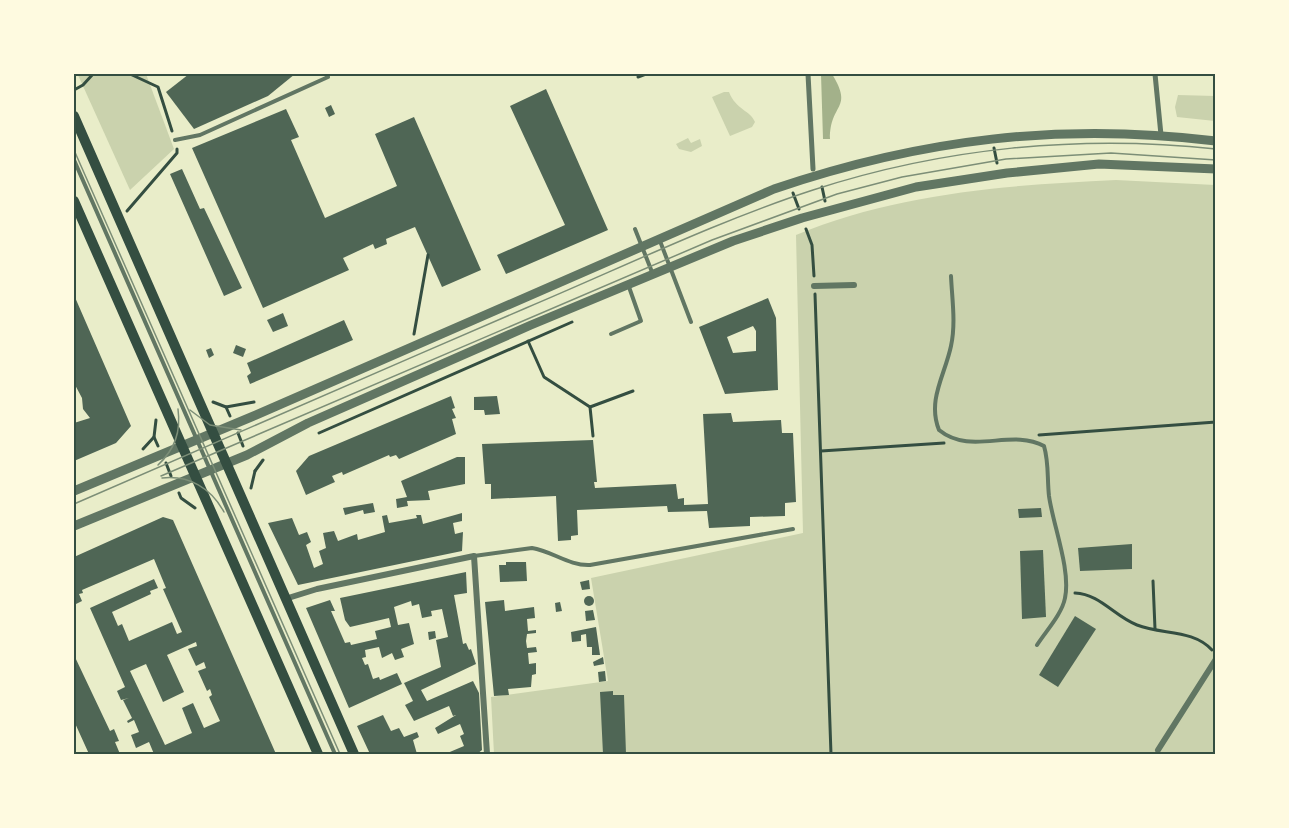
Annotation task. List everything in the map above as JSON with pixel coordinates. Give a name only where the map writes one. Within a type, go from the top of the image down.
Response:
[{"type":"main road","points":[[74,116],[354,754]]},
{"type":"main road","points":[[74,201],[318,754]]},
{"type":"street","points":[[808,74],[813,169]]},
{"type":"street","points":[[1155,74],[1161,135]]},
{"type":"street","points":[[74,490],[161,451],[213,433],[232,420],[807,178],[901,153],[984,138],[1023,135],[1161,135],[1215,141]]},
{"type":"street","points":[[74,526],[248,455],[328,413],[733,242],[804,222],[835,208],[916,187],[1099,164],[1215,169]]},
{"type":"street","points":[[814,286],[854,285]]},
{"type":"street","points":[[285,599],[317,589],[474,556],[487,754]]},
{"type":"street","points":[[1158,750],[1215,658]]},
{"type":"lane","points":[[175,140],[200,135],[328,77],[326,74]]},
{"type":"lane","points":[[74,160],[335,754]]},
{"type":"lane","points":[[635,230],[654,276]]},
{"type":"lane","points":[[660,241],[692,322]]},
{"type":"lane","points":[[951,276],[952,345],[939,380],[934,410],[939,430],[959,442],[1032,439],[1044,446],[1050,464],[1049,496],[1066,593],[1062,607],[1037,645]]},
{"type":"lane","points":[[611,334],[641,321],[628,286]]},
{"type":"lane","points":[[474,556],[532,548],[541,549],[575,564],[590,566],[793,529]]},
{"type":"path","points":[[74,90],[83,86],[93,74]]},
{"type":"path","points":[[124,215],[177,153],[158,87],[130,74]]},
{"type":"path","points":[[638,77],[646,74]]},
{"type":"path","points":[[984,138],[985,146],[994,146],[997,167],[1006,166],[1007,174]]},
{"type":"path","points":[[807,178],[809,185],[820,182],[826,203],[833,201],[835,208]]},
{"type":"path","points":[[790,184],[812,245],[831,754]]},
{"type":"path","points":[[795,230],[804,222]]},
{"type":"path","points":[[414,334],[428,255]]},
{"type":"path","points":[[311,436],[577,320]]},
{"type":"path","points":[[528,341],[544,377],[590,407],[594,436]]},
{"type":"path","points":[[590,407],[633,391]]},
{"type":"path","points":[[232,420],[248,455]]},
{"type":"path","points":[[1032,439],[1042,434],[1215,422]]},
{"type":"path","points":[[821,450],[941,445],[949,438]]},
{"type":"path","points":[[161,451],[174,484]]},
{"type":"path","points":[[255,471],[268,454]]},
{"type":"path","points":[[1153,581],[1155,629]]},
{"type":"path","points":[[1066,593],[1084,593],[1098,599],[1133,623],[1199,639],[1206,644],[1215,658]]},
{"type":"shaded area","points":[[146,74],[174,149],[130,190],[78,75]]},
{"type":"shaded area","points":[[821,74],[832,74],[841,94],[841,101],[833,118],[830,139],[823,139]]},
{"type":"shaded area","points":[[729,92],[735,103],[753,118],[755,122],[752,127],[730,136],[712,97]]},
{"type":"shaded area","points":[[1178,95],[1215,96],[1215,121],[1177,117],[1175,107]]},
{"type":"shaded area","points":[[688,138],[691,143],[700,139],[702,146],[691,152],[679,149],[676,144]]},
{"type":"shaded area","points":[[1116,180],[1215,185],[1215,754],[494,754],[491,697],[608,681],[591,578],[803,533],[796,235],[873,209],[913,200],[994,189]]},
{"type":"building","points":[[189,74],[295,74],[268,96],[194,129],[166,92]]},
{"type":"building","points":[[546,89],[608,230],[506,274],[497,255],[565,225],[510,106]]},
{"type":"building","points":[[331,105],[335,114],[329,117],[325,108]]},
{"type":"building","points":[[286,109],[299,137],[291,140],[325,218],[397,186],[375,134],[414,117],[481,270],[442,287],[415,227],[386,239],[387,244],[375,249],[373,244],[343,258],[349,270],[263,308],[192,148]]},
{"type":"building","points":[[182,169],[200,209],[204,208],[242,288],[224,296],[170,174]]},
{"type":"building","points":[[74,295],[131,426],[116,443],[74,461],[74,423],[90,418],[83,409],[82,398],[74,383]]},
{"type":"building","points":[[768,298],[776,318],[778,390],[725,394],[699,327]],"holes":[[[753,326],[756,331],[756,351],[733,353],[727,337]]]},
{"type":"building","points":[[283,313],[288,326],[273,332],[267,320]]},
{"type":"building","points":[[344,320],[353,340],[250,384],[247,376],[251,373],[247,363]]},
{"type":"building","points":[[236,345],[246,349],[243,357],[233,353]]},
{"type":"building","points":[[211,348],[214,355],[209,358],[206,350]]},
{"type":"building","points":[[451,396],[455,408],[452,409],[456,418],[452,419],[456,434],[399,459],[396,455],[390,457],[389,455],[343,475],[342,472],[332,476],[335,482],[306,495],[296,471],[309,456]]},
{"type":"building","points":[[497,396],[500,414],[485,415],[484,410],[474,410],[474,397]]},
{"type":"building","points":[[731,413],[733,422],[781,420],[782,433],[793,433],[796,502],[785,503],[785,516],[750,517],[750,526],[709,528],[707,511],[668,512],[667,506],[577,510],[578,535],[571,536],[571,540],[558,541],[556,496],[491,499],[491,484],[485,484],[482,444],[593,440],[597,482],[594,482],[595,488],[676,484],[678,499],[684,498],[684,505],[708,504],[703,414]]},
{"type":"building","points":[[457,457],[465,457],[465,484],[428,491],[430,500],[407,501],[408,506],[397,508],[396,499],[407,497],[401,481]]},
{"type":"building","points":[[373,503],[375,512],[364,514],[363,510],[345,515],[343,508]]},
{"type":"building","points":[[1041,508],[1042,517],[1019,518],[1018,509]]},
{"type":"building","points":[[462,513],[462,521],[453,523],[455,534],[463,532],[462,551],[298,585],[268,523],[292,518],[299,535],[307,532],[311,542],[306,545],[314,568],[323,564],[319,551],[326,548],[323,533],[334,531],[338,541],[357,534],[358,540],[385,532],[382,516],[387,515],[389,523],[417,518],[416,515],[421,515],[423,524]]},
{"type":"building","points":[[163,517],[173,520],[276,754],[154,754],[149,742],[136,748],[131,735],[139,732],[134,720],[128,723],[127,721],[132,718],[123,700],[129,698],[121,700],[117,691],[125,687],[90,608],[154,579],[158,588],[150,591],[151,594],[112,612],[118,626],[122,624],[129,641],[172,622],[177,634],[182,632],[163,589],[166,588],[154,559],[82,590],[83,593],[79,594],[82,601],[74,605],[74,557]],"holes":[[[196,642],[197,646],[188,649],[196,666],[204,662],[206,668],[198,671],[207,691],[210,689],[212,695],[209,697],[220,721],[204,728],[193,703],[182,708],[192,733],[165,745],[130,671],[146,664],[163,702],[184,692],[167,655]]]},
{"type":"building","points":[[1132,544],[1132,569],[1080,571],[1078,548]]},
{"type":"building","points":[[1043,550],[1046,617],[1022,619],[1020,551]]},
{"type":"building","points":[[506,562],[526,562],[527,581],[500,582],[499,565],[506,565]]},
{"type":"building","points":[[466,572],[467,593],[454,595],[463,644],[466,643],[469,650],[471,649],[476,664],[421,690],[427,701],[473,681],[479,693],[482,750],[477,754],[445,754],[464,746],[460,736],[464,734],[460,724],[438,734],[435,728],[456,715],[453,716],[449,706],[414,721],[405,705],[413,701],[404,683],[441,667],[436,640],[448,637],[442,609],[431,611],[432,616],[422,618],[419,604],[412,606],[411,601],[394,607],[398,625],[409,623],[414,644],[401,649],[404,657],[395,660],[392,653],[382,658],[379,647],[365,650],[366,657],[362,658],[365,665],[368,664],[373,679],[379,677],[380,680],[397,673],[402,684],[349,708],[306,608],[330,600],[335,611],[331,611],[345,643],[350,642],[351,645],[377,639],[375,631],[391,627],[389,618],[350,627],[345,620],[340,598]]},
{"type":"building","points":[[589,580],[590,589],[582,590],[580,582]]},
{"type":"building","points":[[589,596],[594,601],[589,606],[584,601]]},
{"type":"building","points":[[504,600],[505,611],[534,607],[535,618],[527,619],[528,631],[536,630],[536,633],[527,634],[526,641],[527,648],[536,647],[537,652],[528,653],[529,664],[536,663],[536,674],[532,675],[531,687],[508,689],[509,695],[494,696],[485,602]]},
{"type":"building","points":[[560,602],[562,611],[556,612],[555,603]]},
{"type":"building","points":[[593,610],[595,620],[586,621],[585,611]]},
{"type":"building","points":[[1075,616],[1096,629],[1058,687],[1039,675]]},
{"type":"building","points":[[596,627],[600,655],[592,655],[592,647],[587,647],[586,634],[581,635],[581,641],[572,642],[571,632]]},
{"type":"building","points":[[435,631],[436,638],[429,640],[428,632]]},
{"type":"building","points":[[74,655],[110,731],[114,729],[119,741],[115,742],[120,754],[89,754],[74,721]]},
{"type":"building","points":[[603,657],[604,664],[594,666],[593,662]]},
{"type":"building","points":[[605,671],[606,681],[599,682],[598,672]]},
{"type":"building","points":[[613,691],[613,695],[624,695],[626,754],[603,754],[600,692]]},
{"type":"building","points":[[383,715],[391,731],[399,728],[404,737],[417,732],[419,737],[413,740],[417,754],[370,754],[357,726]]},
{"type":"tram line","points":[[74,504],[668,246],[740,216],[813,190],[911,164],[1012,148],[1114,143],[1216,149]]},
{"type":"tram line","points":[[74,150],[340,754]]},
{"type":"tram line","points":[[161,476],[712,240],[837,194],[902,177],[1006,159],[1111,153],[1216,160]]},
{"type":"tram line","points":[[158,465],[173,446],[179,425],[178,409]]},
{"type":"tram line","points":[[190,410],[210,425],[241,430]]},
{"type":"tram line","points":[[162,478],[181,479],[198,485],[213,496],[224,512]]}]
